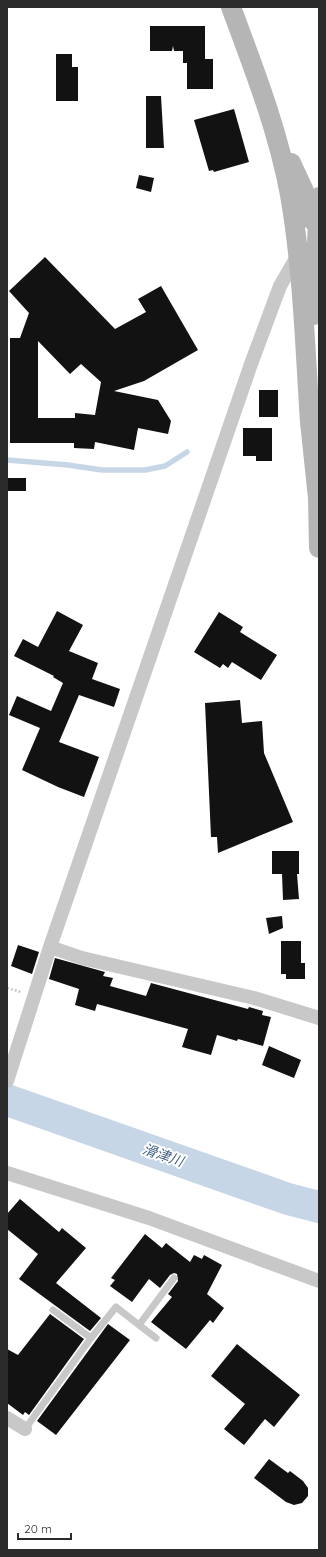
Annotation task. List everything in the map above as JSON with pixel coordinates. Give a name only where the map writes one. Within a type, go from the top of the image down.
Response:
[{"type":"street","points":[[231,7],[276,131],[304,191],[318,237]]},
{"type":"street","points":[[276,131],[290,195],[298,254],[310,422],[319,494],[319,548]]},
{"type":"street","points":[[310,422],[319,198]]},
{"type":"street","points":[[7,1081],[50,947],[251,364],[280,286],[298,254]]},
{"type":"street","points":[[50,947],[82,958],[254,998],[319,1018]]},
{"type":"street","points":[[7,1174],[149,1218],[319,1281]]},
{"type":"street","points":[[7,1418],[25,1429]]},
{"type":"lane","points":[[139,1325],[174,1278]]},
{"type":"lane","points":[[25,1429],[91,1338],[116,1307],[156,1338]]},
{"type":"lane","points":[[53,1310],[91,1338]]},
{"type":"building","points":[[150,26],[205,26],[205,59],[213,59],[213,89],[187,89],[187,63],[183,63],[183,51],[174,51],[173,46],[172,51],[150,51]]},
{"type":"building","points":[[56,54],[72,54],[72,67],[78,67],[78,101],[56,101]]},
{"type":"building","points":[[146,96],[161,96],[164,148],[146,148]]},
{"type":"building","points":[[234,109],[249,162],[214,172],[213,170],[209,171],[194,120]]},
{"type":"building","points":[[139,175],[154,178],[151,192],[136,188]]},
{"type":"building","points":[[45,257],[115,329],[146,312],[138,299],[161,286],[198,350],[144,381],[114,391],[158,400],[171,421],[168,434],[138,428],[134,450],[95,442],[94,449],[74,448],[74,443],[10,443],[10,338],[20,338],[29,313],[9,291]],"holes":[[[38,341],[70,374],[81,364],[101,382],[95,415],[75,413],[75,418],[38,418]]]},
{"type":"building","points":[[259,390],[278,390],[278,417],[259,417]]},
{"type":"building","points":[[243,428],[272,428],[272,461],[256,461],[256,456],[243,456]]},
{"type":"building","points":[[7,478],[26,478],[26,491],[7,491]]},
{"type":"building","points":[[57,611],[83,625],[69,651],[98,663],[92,679],[120,689],[114,707],[79,695],[59,742],[99,757],[84,797],[58,787],[22,770],[40,728],[9,715],[17,696],[51,711],[63,683],[53,677],[54,676],[14,656],[23,639],[38,647]]},
{"type":"building","points":[[219,612],[243,627],[240,632],[277,655],[261,680],[232,662],[228,668],[223,664],[220,668],[194,652]]},
{"type":"building","points":[[240,700],[242,723],[262,721],[264,753],[293,822],[218,853],[217,837],[211,837],[205,703]]},
{"type":"building","points":[[272,851],[299,851],[299,874],[297,874],[299,899],[283,900],[282,874],[272,874]]},
{"type":"building","points":[[282,916],[283,928],[269,934],[266,918]]},
{"type":"building","points":[[281,941],[301,941],[301,963],[305,963],[305,979],[286,979],[286,974],[281,974]]},
{"type":"building","points":[[18,945],[39,952],[32,974],[11,966]]},
{"type":"building","points":[[55,958],[105,972],[103,976],[113,978],[110,986],[146,996],[151,983],[248,1009],[249,1007],[263,1011],[262,1015],[271,1017],[263,1046],[217,1035],[211,1055],[182,1047],[188,1029],[97,1004],[95,1011],[75,1005],[79,989],[49,979]]},
{"type":"building","points":[[269,1046],[301,1060],[294,1078],[262,1065]]},
{"type":"building","points":[[20,1199],[59,1232],[62,1228],[86,1248],[56,1283],[101,1318],[90,1331],[19,1279],[38,1254],[7,1229],[7,1214]]},
{"type":"building","points":[[145,1234],[162,1248],[166,1243],[190,1262],[194,1255],[202,1259],[204,1255],[222,1265],[207,1294],[224,1308],[213,1323],[210,1320],[186,1349],[151,1322],[172,1297],[168,1294],[178,1281],[177,1274],[174,1273],[170,1275],[160,1288],[149,1279],[132,1302],[110,1286],[115,1280],[111,1278]]},
{"type":"building","points":[[50,1314],[84,1339],[29,1415],[25,1412],[23,1415],[7,1403],[7,1349],[18,1355]]},
{"type":"building","points":[[108,1324],[130,1340],[56,1435],[37,1421]]},
{"type":"building","points":[[237,1344],[300,1395],[274,1427],[265,1419],[244,1445],[224,1429],[245,1404],[211,1376]]},
{"type":"building","points":[[269,1459],[288,1473],[290,1471],[303,1481],[308,1488],[308,1496],[302,1503],[294,1505],[286,1502],[254,1478]]},
{"type":"waterway","points":[[7,460],[68,465],[102,470],[145,470],[165,466],[187,452]]},
{"type":"waterway","name":"滑津川","points":[[7,1100],[288,1199],[319,1207]]}]
